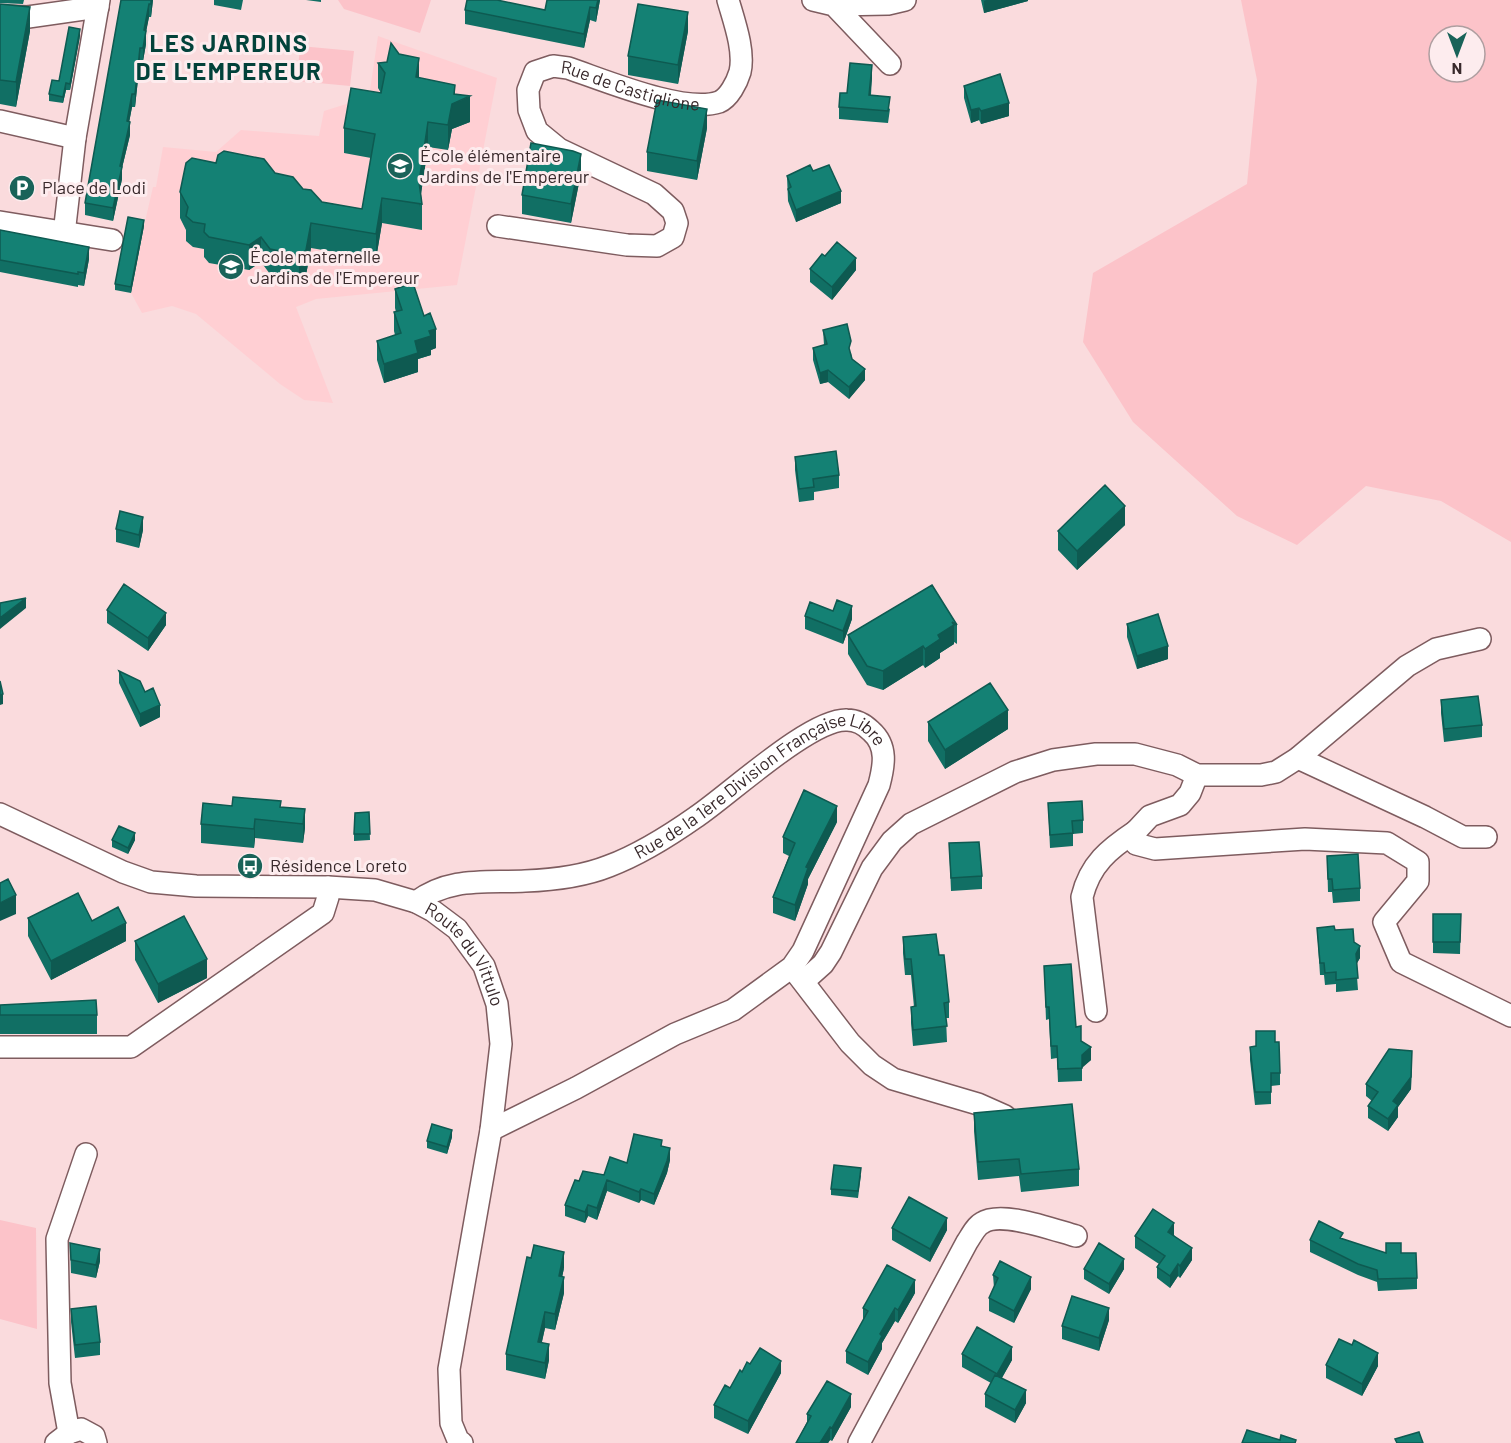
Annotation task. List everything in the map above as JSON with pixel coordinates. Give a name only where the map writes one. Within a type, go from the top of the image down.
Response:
[{"type":"street","name":"Rue de Castiglione","points":[[498,226],[627,245],[657,246],[673,237],[677,223],[673,211],[654,194],[559,149],[537,131],[529,110],[528,90],[535,72],[553,66],[568,68],[673,102],[706,104],[722,101],[733,88],[740,71],[739,42],[728,0]]},
{"type":"street","points":[[813,0],[834,6],[888,4],[905,0]]},
{"type":"street","points":[[0,16],[28,17],[99,4],[75,138],[64,234]]},
{"type":"street","points":[[834,6],[890,64]]},
{"type":"street","points":[[0,121],[75,138]]},
{"type":"street","points":[[0,222],[112,240]]},
{"type":"street","points":[[1005,1116],[978,1104],[893,1079],[872,1065],[849,1043],[798,974],[823,964],[872,868],[885,850],[911,824],[1015,772],[1053,760],[1096,754],[1135,754],[1177,765],[1197,775],[1261,775],[1276,772],[1298,758],[1407,666],[1436,649],[1480,639]]},
{"type":"street","name":"Rue de la 1ère Division Française Libre","points":[[416,902],[450,884],[528,881],[575,875],[608,867],[657,844],[674,833],[784,750],[819,727],[846,720],[865,724],[877,736],[883,750],[884,765],[879,785],[803,951],[798,974],[733,1010],[675,1034],[576,1088],[490,1130]]},
{"type":"street","points":[[1298,758],[1463,837],[1485,837]]},
{"type":"street","points":[[1096,1011],[1082,897],[1086,880],[1110,849],[1136,831],[1150,816],[1180,805],[1190,793],[1197,775]]},
{"type":"street","name":"Route du Vittulo","points":[[0,814],[123,872],[151,882],[196,886],[328,887],[375,890],[416,902],[433,911],[457,929],[484,966],[497,1004],[501,1044],[490,1130],[449,1369],[451,1423],[458,1440],[462,1443]]},
{"type":"street","points":[[1136,831],[1136,844],[1155,849],[1305,839],[1387,843],[1418,862],[1418,881],[1384,922],[1401,962],[1511,1016]]},
{"type":"street","points":[[0,1047],[130,1047],[323,913],[328,897],[328,887]]},
{"type":"street","points":[[86,1154],[57,1239],[60,1383],[62,1438],[81,1429],[94,1436],[96,1443]]},
{"type":"street","points":[[859,1443],[967,1242],[981,1223],[991,1219],[1016,1219],[1076,1236]]},
{"type":"shaded area","points":[[338,0],[431,0],[420,33],[344,9]]},
{"type":"shaded area","points":[[1241,0],[1511,0],[1511,542],[1441,501],[1366,486],[1297,545],[1237,516],[1133,422],[1083,342],[1093,273],[1247,184],[1257,80]]},
{"type":"shaded area","points":[[378,36],[497,78],[457,285],[316,299],[296,307],[333,403],[304,400],[280,384],[196,314],[172,306],[142,313],[131,293],[144,226],[153,187],[156,187],[163,147],[216,152],[241,130],[319,136],[324,111],[369,97]]},
{"type":"shaded area","points":[[300,46],[354,51],[350,86],[297,81]]},
{"type":"shaded area","points":[[0,1220],[36,1228],[37,1329],[0,1319]]},
{"type":"building","points":[[121,0],[151,0],[151,4],[149,4],[144,30],[146,31],[143,48],[140,48],[135,94],[132,94],[127,121],[130,122],[113,208],[85,203]]},
{"type":"building","points":[[467,0],[497,0],[545,10],[547,0],[598,0],[596,8],[590,7],[584,34],[465,10]]},
{"type":"building","points":[[0,4],[30,7],[16,82],[0,80]]},
{"type":"building","points":[[638,4],[688,12],[678,65],[628,56]]},
{"type":"building","points":[[69,27],[80,29],[70,84],[66,83],[63,97],[49,94],[52,80],[59,81]]},
{"type":"building","points":[[391,43],[399,54],[419,58],[416,77],[455,85],[454,94],[470,96],[452,104],[448,125],[428,122],[419,182],[422,204],[382,198],[376,234],[311,223],[306,250],[299,255],[270,249],[261,237],[249,245],[209,237],[204,232],[205,224],[193,222],[186,216],[188,207],[180,192],[186,163],[192,158],[216,163],[218,155],[224,151],[264,159],[275,173],[293,177],[303,189],[311,190],[322,202],[362,209],[375,134],[344,128],[351,88],[381,93],[385,73],[378,63],[387,62]]},
{"type":"building","points":[[850,63],[872,65],[869,95],[890,97],[888,111],[839,107],[840,93],[847,93]]},
{"type":"building","points":[[1000,74],[1009,103],[981,111],[979,108],[971,110],[964,86]]},
{"type":"building","points":[[657,100],[707,109],[697,161],[647,152]]},
{"type":"building","points":[[531,143],[581,154],[571,204],[522,195]]},
{"type":"building","points":[[810,165],[813,171],[829,165],[841,191],[796,210],[788,189],[791,187],[787,176]]},
{"type":"building","points":[[128,217],[144,220],[131,287],[115,284]]},
{"type":"building","points":[[0,230],[89,247],[84,273],[78,272],[78,274],[0,260]]},
{"type":"building","points":[[837,242],[856,258],[832,287],[810,269],[822,254],[825,256]]},
{"type":"building","points":[[413,283],[424,316],[430,313],[436,329],[429,331],[431,336],[415,341],[418,353],[384,364],[377,341],[401,333],[394,312],[402,310],[395,289]]},
{"type":"building","points":[[847,324],[852,359],[865,369],[849,387],[828,370],[820,373],[813,348],[827,344],[823,330]]},
{"type":"building","points":[[836,451],[839,475],[813,479],[814,487],[799,489],[795,457]]},
{"type":"building","points":[[1105,485],[1125,506],[1077,551],[1058,531]]},
{"type":"building","points":[[120,511],[143,517],[139,535],[116,529]]},
{"type":"building","points":[[124,584],[166,613],[148,638],[107,610]]},
{"type":"building","points":[[932,585],[957,625],[952,622],[954,625],[938,635],[940,639],[925,649],[923,646],[883,671],[867,666],[848,635]]},
{"type":"building","points":[[26,598],[0,618],[0,603]]},
{"type":"building","points":[[837,600],[852,606],[843,631],[805,616],[810,602],[833,611]]},
{"type":"building","points":[[1158,614],[1168,646],[1137,656],[1127,624]]},
{"type":"building","points":[[119,671],[140,681],[145,692],[153,688],[160,705],[140,714]]},
{"type":"building","points":[[990,683],[1008,710],[945,750],[928,722]]},
{"type":"building","points":[[1478,696],[1482,725],[1444,729],[1441,700]]},
{"type":"building","points":[[804,790],[837,806],[806,867],[808,868],[795,905],[773,897],[795,843],[783,837]]},
{"type":"building","points":[[233,797],[281,801],[280,807],[305,809],[303,824],[255,819],[254,829],[201,824],[203,803],[232,806]]},
{"type":"building","points":[[1082,801],[1083,820],[1072,821],[1073,833],[1050,835],[1048,803]]},
{"type":"building","points":[[369,812],[370,834],[354,834],[355,813]]},
{"type":"building","points":[[119,826],[135,833],[128,848],[112,840]]},
{"type":"building","points":[[979,842],[982,876],[951,878],[949,843]]},
{"type":"building","points":[[1358,854],[1360,888],[1333,890],[1332,879],[1328,879],[1327,856]]},
{"type":"building","points":[[8,879],[16,895],[0,903],[0,883]]},
{"type":"building","points":[[78,893],[92,921],[118,907],[126,923],[51,961],[28,918]]},
{"type":"building","points":[[1433,914],[1461,914],[1460,942],[1433,942]]},
{"type":"building","points":[[184,916],[207,959],[158,984],[135,941]]},
{"type":"building","points":[[1334,926],[1335,930],[1353,929],[1354,942],[1360,946],[1356,954],[1358,978],[1336,980],[1336,972],[1325,973],[1324,963],[1320,963],[1317,928]]},
{"type":"building","points":[[936,934],[939,955],[944,955],[949,1002],[944,1003],[947,1026],[913,1030],[911,1007],[916,1006],[911,959],[905,959],[903,937]]},
{"type":"building","points":[[1071,964],[1076,1027],[1081,1026],[1081,1041],[1091,1047],[1082,1055],[1082,1068],[1058,1069],[1057,1046],[1051,1046],[1044,966]]},
{"type":"building","points":[[96,1000],[97,1015],[0,1015],[0,1005]]},
{"type":"building","points":[[1256,1031],[1275,1031],[1275,1042],[1279,1042],[1280,1073],[1271,1073],[1271,1092],[1255,1092],[1250,1047],[1256,1046]]},
{"type":"building","points":[[1389,1049],[1412,1051],[1411,1077],[1393,1101],[1398,1105],[1388,1119],[1368,1106],[1378,1092],[1366,1084]]},
{"type":"building","points":[[1072,1104],[1079,1169],[1021,1174],[1019,1159],[978,1162],[974,1113]]},
{"type":"building","points":[[432,1124],[452,1130],[447,1147],[427,1141]]},
{"type":"building","points":[[634,1134],[662,1140],[661,1146],[670,1148],[654,1194],[641,1189],[639,1192],[607,1180],[597,1208],[588,1205],[585,1212],[565,1205],[575,1180],[579,1181],[583,1171],[604,1175],[610,1157],[627,1163]]},
{"type":"building","points":[[834,1165],[861,1168],[858,1191],[831,1189]]},
{"type":"building","points":[[909,1197],[947,1218],[930,1249],[892,1228]]},
{"type":"building","points":[[1153,1209],[1174,1223],[1168,1232],[1192,1248],[1170,1276],[1157,1267],[1165,1256],[1135,1236]]},
{"type":"building","points":[[1319,1221],[1343,1233],[1340,1238],[1386,1253],[1386,1243],[1401,1243],[1401,1253],[1416,1253],[1417,1278],[1378,1279],[1377,1270],[1358,1264],[1310,1240]]},
{"type":"building","points":[[70,1243],[100,1249],[96,1265],[71,1260]]},
{"type":"building","points":[[1099,1243],[1124,1259],[1109,1284],[1084,1269]]},
{"type":"building","points":[[534,1245],[564,1252],[559,1276],[564,1277],[555,1314],[545,1312],[538,1342],[549,1344],[545,1363],[506,1354],[527,1257],[531,1258]]},
{"type":"building","points":[[1000,1261],[1031,1277],[1014,1311],[989,1298],[998,1278],[993,1275]]},
{"type":"building","points":[[887,1265],[915,1280],[898,1310],[895,1308],[880,1334],[882,1336],[868,1362],[846,1351],[868,1311],[863,1308]]},
{"type":"building","points":[[1072,1296],[1109,1308],[1099,1338],[1062,1326]]},
{"type":"building","points":[[96,1306],[100,1342],[75,1345],[71,1309]]},
{"type":"building","points":[[977,1327],[1012,1347],[997,1374],[962,1354]]},
{"type":"building","points":[[1339,1339],[1352,1345],[1354,1340],[1378,1353],[1362,1384],[1326,1365]]},
{"type":"building","points":[[760,1348],[781,1361],[748,1421],[714,1405],[725,1385],[730,1388],[740,1370],[742,1372],[747,1362],[750,1364]]},
{"type":"building","points":[[995,1375],[1026,1390],[1015,1410],[985,1394]]},
{"type":"building","points":[[827,1381],[851,1394],[832,1428],[830,1427],[820,1443],[796,1443],[811,1416],[807,1414]]},
{"type":"building","points":[[1247,1430],[1280,1440],[1281,1435],[1296,1440],[1295,1443],[1242,1443]]},
{"type":"building","points":[[1419,1432],[1423,1443],[1397,1443],[1395,1439]]},
{"type":"place","name":"École élémentaire Jardins de l'Empereur","points":[[400,166]]},
{"type":"place","name":"Place de Lodi","points":[[22,188]]},
{"type":"place","name":"École maternelle Jardins de l'Empereur","points":[[231,267]]},
{"type":"place","name":"Résidence Loreto","points":[[250,866]]},
{"type":"district","name":"LES JARDINS DE L'EMPEREUR","points":[[229,58]]}]
